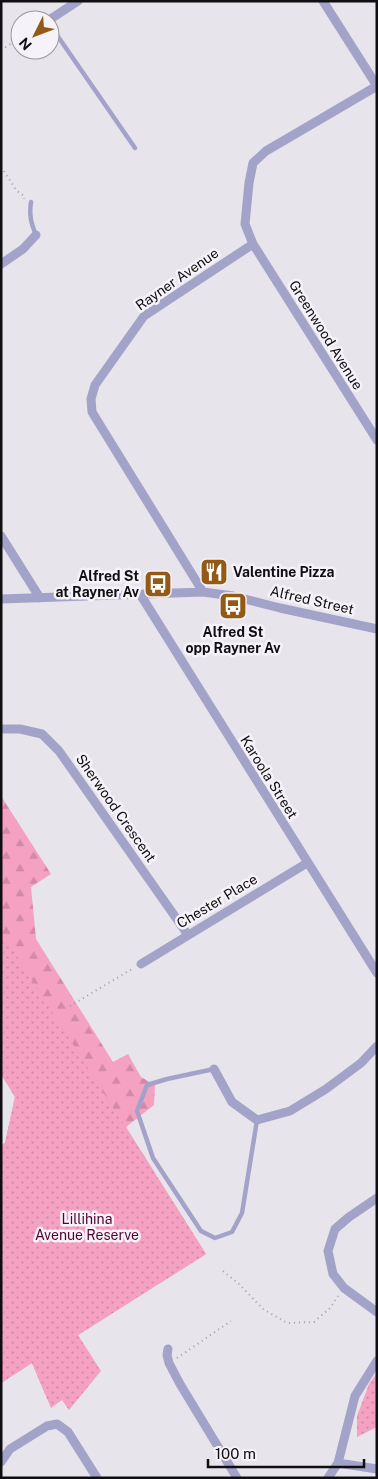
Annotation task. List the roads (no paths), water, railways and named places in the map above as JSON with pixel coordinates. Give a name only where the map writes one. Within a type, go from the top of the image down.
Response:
[{"type":"street","points":[[60,12],[78,1]]},
{"type":"street","points":[[253,244],[245,224],[253,163],[266,151],[377,86],[323,1]]},
{"type":"street","points":[[1,264],[23,249],[36,235]]},
{"type":"street","name":"Greenwood Avenue","points":[[253,244],[377,440]]},
{"type":"street","name":"Rayner Avenue","points":[[203,592],[92,412],[91,399],[95,385],[144,316],[253,244]]},
{"type":"street","points":[[1,536],[40,598]]},
{"type":"street","name":"Alfred Street","points":[[1,599],[203,592],[233,596],[377,629]]},
{"type":"street","name":"Karoola Street","points":[[140,594],[377,973]]},
{"type":"street","name":"Sherwood Crescent","points":[[1,729],[20,729],[42,734],[59,751],[188,935]]},
{"type":"street","name":"Chester Place","points":[[141,964],[307,863]]},
{"type":"street","points":[[214,1069],[232,1102],[257,1120],[290,1111],[326,1089],[362,1062],[377,1046]]},
{"type":"street","points":[[377,1198],[335,1229],[328,1251],[333,1274],[344,1288],[377,1312]]},
{"type":"street","points":[[168,1349],[169,1363],[180,1384],[237,1478]]},
{"type":"street","points":[[328,1478],[338,1463],[355,1396],[377,1361]]},
{"type":"street","points":[[1,1462],[10,1449],[47,1426],[57,1424],[68,1432],[97,1478]]},
{"type":"street","points":[[338,1463],[377,1469]]},
{"type":"lane","points":[[60,39],[136,148]]},
{"type":"lane","points":[[32,202],[29,213],[30,222],[36,235]]},
{"type":"lane","points":[[214,1069],[147,1085],[137,1111],[154,1158],[201,1231],[214,1238],[232,1232],[242,1213],[257,1120]]},
{"type":"place","name":"Valentine Pizza","points":[[214,572]]},
{"type":"place","name":"Alfred St at Rayner Av","points":[[158,584]]},
{"type":"place","name":"Alfred St opp Rayner Av","points":[[233,606]]},
{"type":"park label","name":"Lillihina Avenue Reserve","points":[[87,1228]]}]
